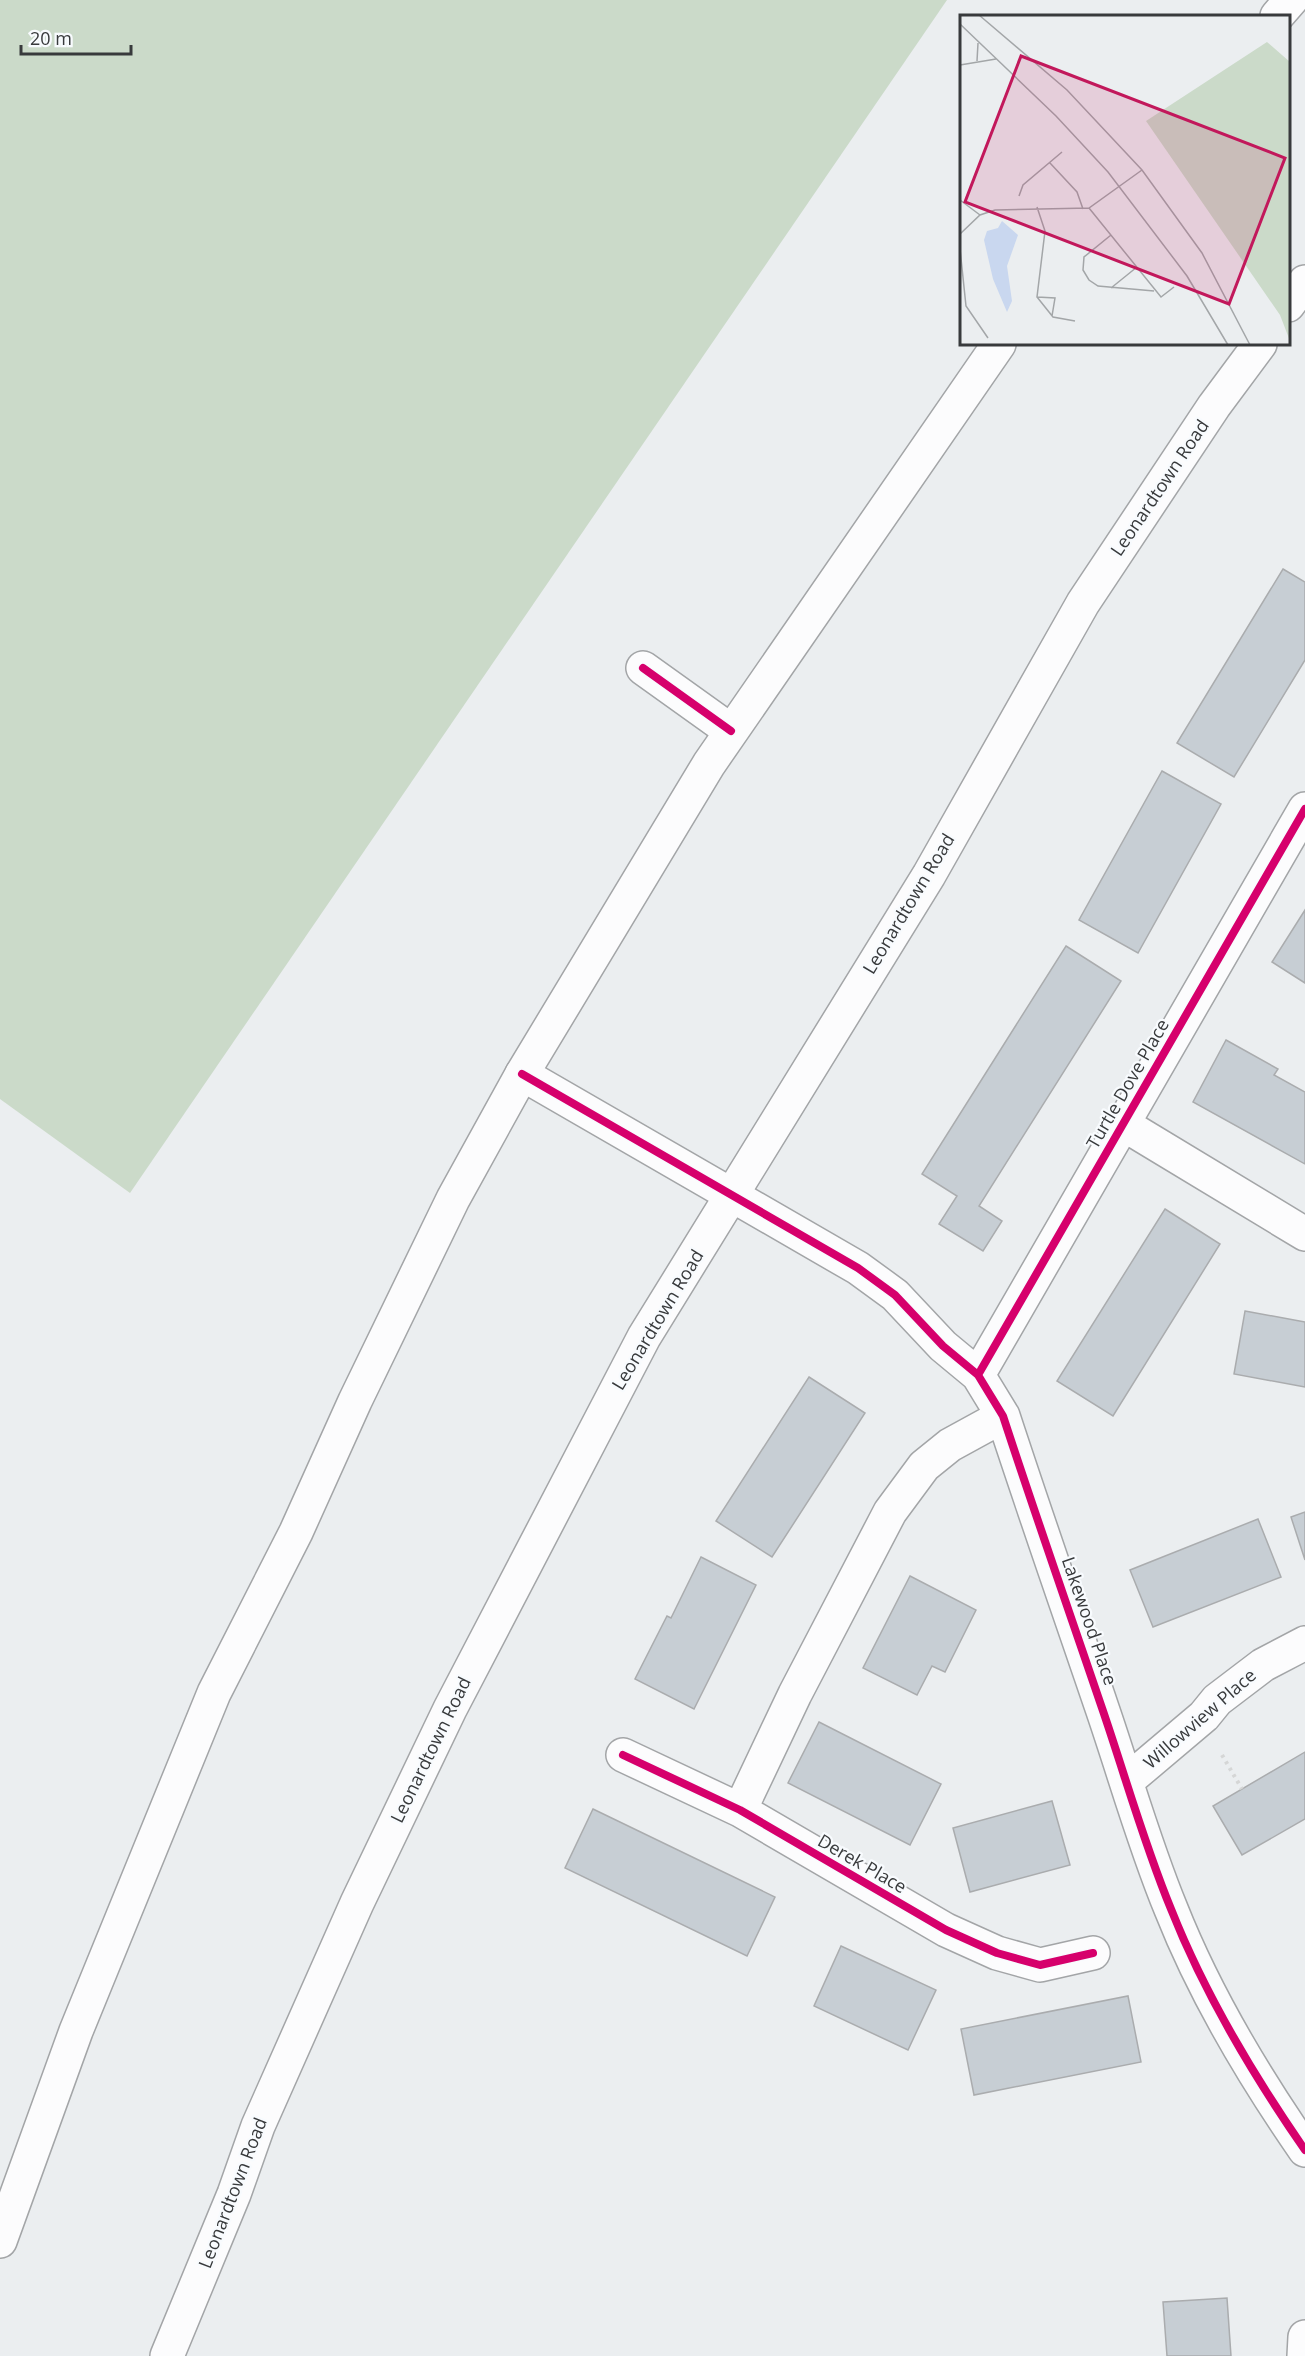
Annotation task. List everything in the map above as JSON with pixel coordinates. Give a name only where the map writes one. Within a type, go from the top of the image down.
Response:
[{"type":"main road","points":[[1278,15],[1291,0]]},
{"type":"main road","points":[[1290,302],[1305,282]]},
{"type":"main road","points":[[0,2241],[76,2031],[214,1693],[296,1532],[355,1401],[453,1199],[522,1074],[731,731],[998,345]]},
{"type":"main road","name":"Leonardtown Road","points":[[167,2356],[234,2194],[258,2127],[357,1903],[450,1708],[644,1337],[732,1197],[859,985],[929,875],[1083,603],[1214,406],[1259,345]]},
{"type":"main road","points":[[643,668],[731,731]]},
{"type":"main road","name":"Turtle Dove Place","points":[[978,1375],[1123,1124],[1301,824]]},
{"type":"main road","name":"Lakewood Place","points":[[522,1074],[732,1197],[820,1244],[895,1295],[943,1346],[978,1375],[1003,1416],[1127,1781],[1149,1853],[1187,1948],[1244,2057],[1305,2150]]},
{"type":"main road","points":[[1123,1124],[1305,1234]]},
{"type":"main road","points":[[740,1810],[795,1694],[890,1512],[924,1466],[950,1444],[1003,1416]]},
{"type":"main road","name":"Willowview Place","points":[[1127,1781],[1204,1716],[1218,1700],[1263,1665],[1305,1643]]},
{"type":"main road","name":"Derek Place","points":[[623,1755],[740,1810],[946,1930],[997,1953],[1040,1965],[1093,1953]]},
{"type":"main road","points":[[1304,2356],[1305,2337]]},
{"type":"path","points":[[1222,1755],[1242,1789]]},
{"type":"green space","points":[[0,0],[947,0],[130,1193],[0,1099]]},
{"type":"building","points":[[1283,569],[1305,582],[1305,660],[1234,777],[1177,743]]},
{"type":"building","points":[[1162,771],[1221,804],[1138,953],[1079,920]]},
{"type":"building","points":[[1305,910],[1305,983],[1272,962]]},
{"type":"building","points":[[1066,946],[1121,981],[979,1206],[1002,1221],[983,1251],[939,1224],[957,1196],[922,1174]]},
{"type":"building","points":[[1226,1040],[1278,1069],[1274,1075],[1305,1092],[1305,1164],[1193,1102]]},
{"type":"building","points":[[1165,1209],[1220,1244],[1113,1416],[1057,1381]]},
{"type":"building","points":[[1245,1311],[1305,1322],[1305,1387],[1234,1374]]},
{"type":"building","points":[[809,1377],[865,1413],[772,1557],[716,1521]]},
{"type":"building","points":[[1305,1512],[1305,1560],[1291,1517]]},
{"type":"building","points":[[1258,1519],[1281,1577],[1153,1627],[1130,1570]]},
{"type":"building","points":[[701,1557],[756,1585],[694,1709],[635,1679],[667,1616],[671,1618]]},
{"type":"building","points":[[910,1576],[976,1610],[945,1672],[932,1666],[917,1695],[863,1668]]},
{"type":"building","points":[[819,1722],[941,1784],[910,1845],[788,1783]]},
{"type":"building","points":[[1305,1752],[1305,1819],[1242,1855],[1213,1806]]},
{"type":"building","points":[[1052,1801],[1070,1865],[970,1892],[953,1828]]},
{"type":"building","points":[[593,1809],[775,1897],[747,1956],[565,1868]]},
{"type":"building","points":[[841,1946],[936,1990],[908,2050],[814,2006]]},
{"type":"building","points":[[1128,1996],[1141,2062],[974,2095],[961,2029]]},
{"type":"building","points":[[1227,2298],[1231,2356],[1167,2356],[1163,2302]]},
{"type":"cycle path","points":[[643,668],[731,731]]},
{"type":"cycle path","points":[[978,1375],[1305,809]]},
{"type":"cycle path","points":[[522,1074],[858,1268],[895,1295],[943,1346],[978,1375],[1003,1416],[1143,1835],[1184,1941],[1231,2034],[1305,2150]]},
{"type":"cycle path","points":[[623,1755],[740,1810],[946,1930],[997,1953],[1040,1965],[1093,1953]]}]
